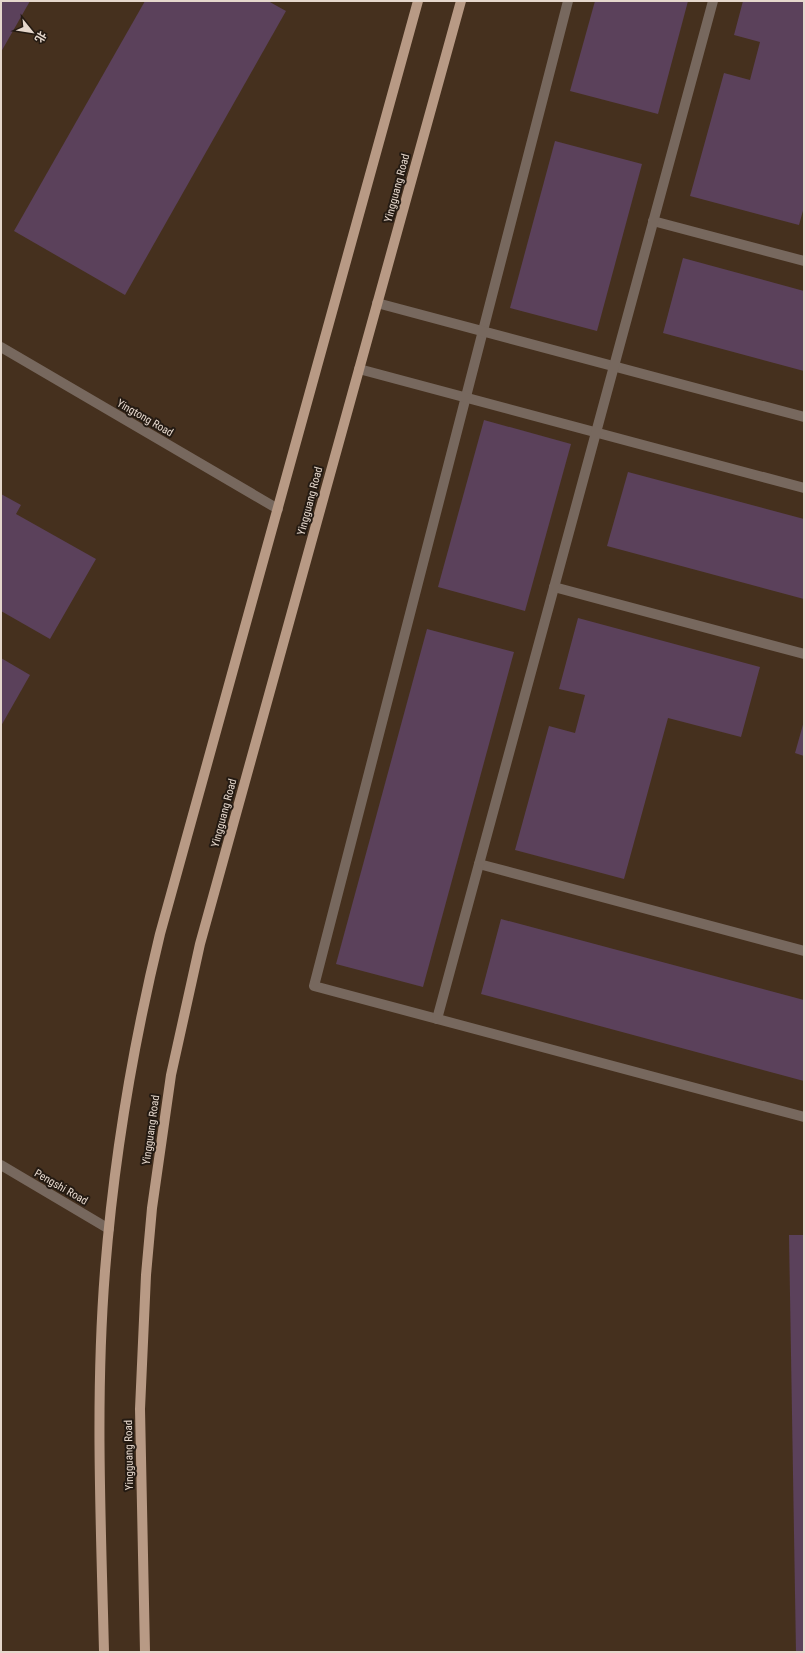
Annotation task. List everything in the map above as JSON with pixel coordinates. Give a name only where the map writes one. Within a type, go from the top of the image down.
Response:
[{"type":"main road","points":[[104,1652],[100,1409],[101,1340],[109,1229],[120,1136],[144,1001],[160,934],[418,1]]},
{"type":"main road","name":"Yingguang Road","points":[[145,1652],[140,1409],[142,1342],[152,1208],[171,1076],[200,944],[461,1]]},
{"type":"street","points":[[568,1],[314,986],[804,1117]]},
{"type":"street","points":[[437,1019],[713,1]]},
{"type":"street","points":[[653,221],[804,262]]},
{"type":"street","points":[[377,303],[483,330],[804,417]]},
{"type":"street","name":"Yingtong Road","points":[[1,347],[278,509]]},
{"type":"street","points":[[359,369],[804,488]]},
{"type":"street","points":[[554,587],[804,654]]},
{"type":"street","points":[[479,864],[804,951]]},
{"type":"street","name":"Pengshi Road","points":[[1,1166],[109,1229]]},
{"type":"building","points":[[1,1],[30,1],[1,52]]},
{"type":"building","points":[[145,1],[268,1],[286,11],[125,295],[14,231]]},
{"type":"building","points":[[595,1],[688,1],[658,114],[570,91]]},
{"type":"building","points":[[743,1],[804,1],[804,207],[799,225],[690,196],[724,73],[750,80],[760,42],[734,35]]},
{"type":"building","points":[[555,141],[642,164],[597,331],[510,308]]},
{"type":"building","points":[[683,258],[804,291],[804,371],[663,333]]},
{"type":"building","points":[[484,420],[571,444],[525,611],[438,587]]},
{"type":"building","points":[[628,472],[804,519],[804,599],[607,546]]},
{"type":"building","points":[[1,494],[21,505],[16,514],[96,559],[50,639],[1,611]]},
{"type":"building","points":[[578,618],[760,667],[741,737],[668,718],[624,879],[515,850],[549,726],[575,733],[585,695],[559,689]]},
{"type":"building","points":[[427,629],[514,652],[423,987],[336,964]]},
{"type":"building","points":[[1,658],[30,675],[1,726]]},
{"type":"building","points":[[804,721],[804,756],[795,753]]},
{"type":"building","points":[[501,919],[804,1000],[804,1081],[481,994]]},
{"type":"building","points":[[789,1235],[804,1235],[804,1652],[796,1652]]}]
